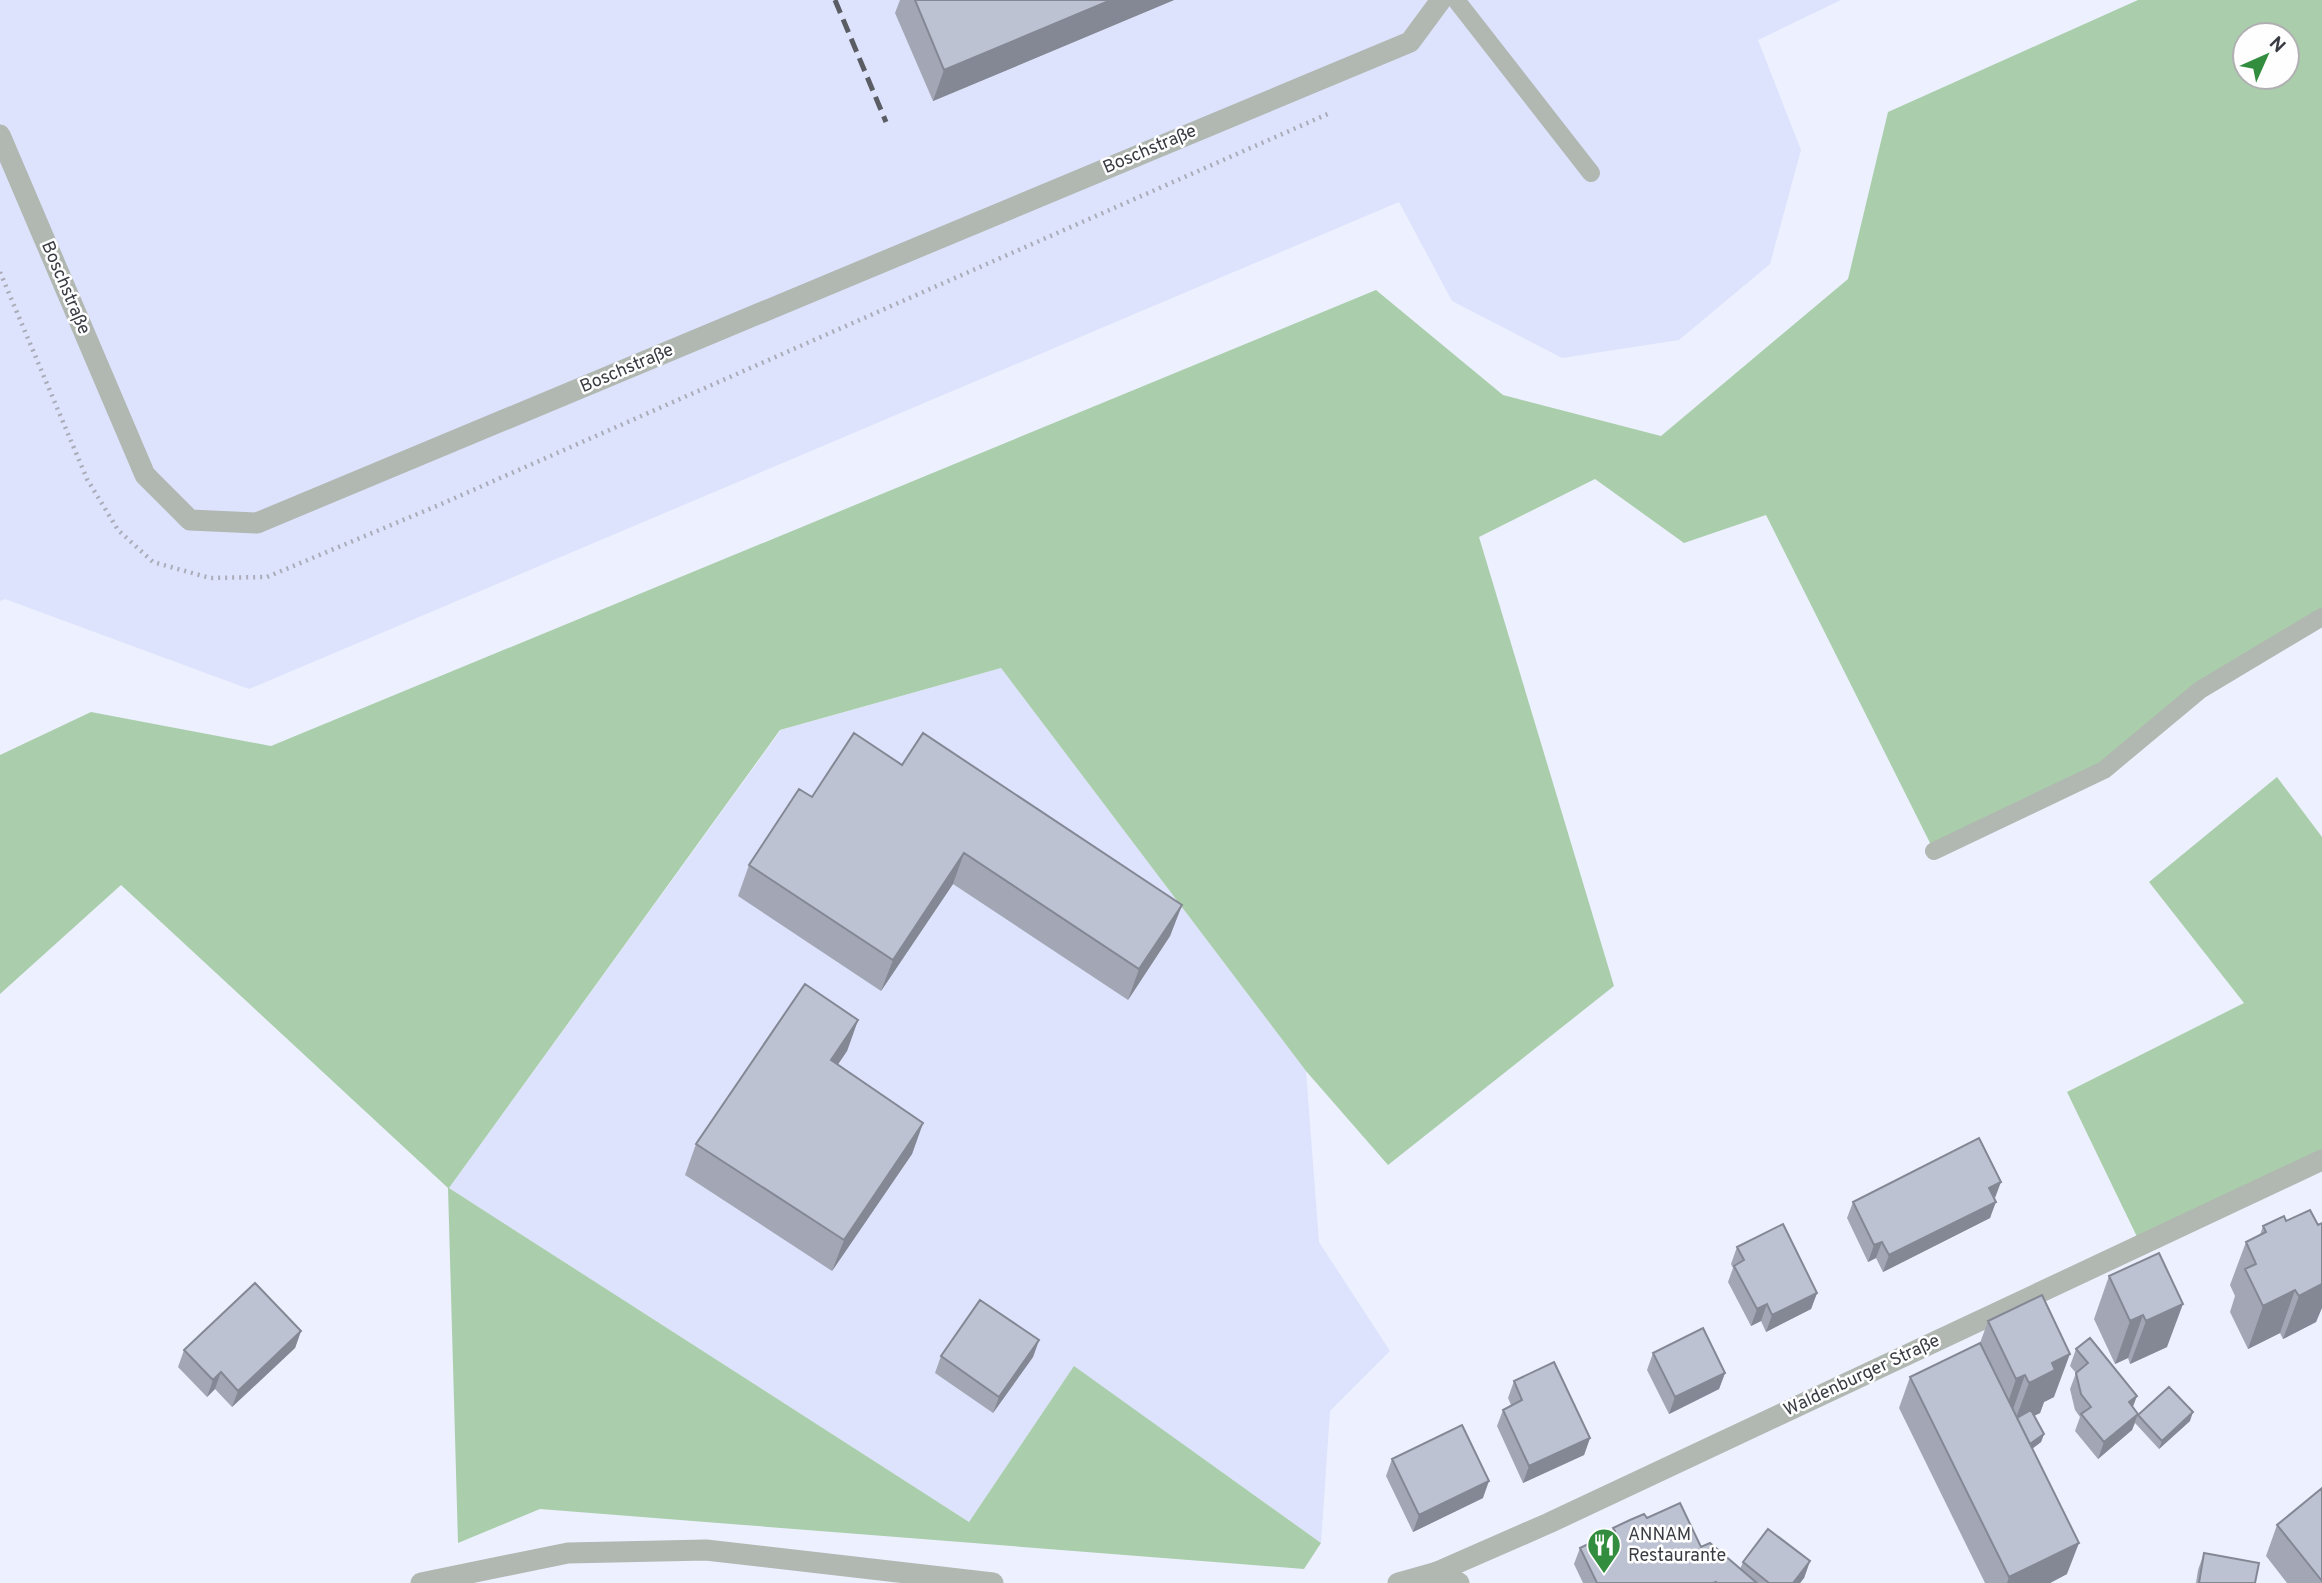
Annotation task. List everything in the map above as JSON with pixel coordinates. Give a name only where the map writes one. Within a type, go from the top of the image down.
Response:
[{"type":"street","name":"Boschstraße","points":[[0,135],[145,475],[190,520],[257,523],[1410,41],[1441,0]]},
{"type":"street","name":"Waldenburger Straße","points":[[1398,1583],[1437,1572],[1549,1523],[2322,1160]]},
{"type":"street","points":[[421,1583],[568,1553],[706,1550],[993,1583]]},
{"type":"street","points":[[1437,1572],[1459,1583]]},
{"type":"lane","points":[[1456,0],[1591,173]]},
{"type":"lane","points":[[1934,851],[2104,770],[2200,690],[2322,617]]},
{"type":"shaded area","points":[[0,0],[1841,0],[1758,40],[1801,150],[1770,264],[1679,340],[1562,358],[1452,301],[1399,202],[249,689],[5,599],[0,601]]},
{"type":"shaded area","points":[[1001,668],[1306,1071],[1319,1242],[1390,1351],[1330,1411],[1321,1543],[1074,1367],[969,1522],[449,1188],[781,730]]},
{"type":"green space","points":[[2138,0],[2322,0],[2322,617],[2200,690],[2104,770],[1934,851],[1766,515],[1684,543],[1595,479],[1479,537],[1614,986],[1388,1165],[1306,1071],[1001,668],[780,730],[449,1188],[969,1522],[1074,1366],[1321,1543],[1304,1569],[540,1509],[458,1543],[448,1188],[121,885],[0,994],[0,755],[91,712],[271,746],[1376,290],[1503,395],[1661,436],[1848,279],[1888,112]]},
{"type":"green space","points":[[2277,777],[2322,837],[2322,1160],[2141,1245],[2067,1092],[2244,1003],[2149,882]]},
{"type":"building","points":[[915,0],[1111,0],[944,70]]},
{"type":"building","points":[[854,733],[902,765],[923,733],[1182,905],[1139,969],[964,853],[893,960],[749,865],[799,789],[812,797]]},
{"type":"building","points":[[805,984],[858,1020],[831,1060],[923,1123],[844,1240],[696,1144]]},
{"type":"building","points":[[1979,1138],[2001,1182],[1989,1188],[1996,1202],[1889,1255],[1882,1242],[1874,1245],[1853,1202]]},
{"type":"building","points":[[2310,1210],[2318,1225],[2322,1223],[2322,1284],[2299,1296],[2295,1290],[2263,1306],[2245,1269],[2256,1264],[2246,1242],[2266,1232],[2263,1226],[2284,1216],[2286,1221]]},
{"type":"building","points":[[1783,1224],[1817,1293],[1772,1315],[1767,1304],[1757,1309],[1734,1266],[1744,1260],[1737,1247]]},
{"type":"building","points":[[2159,1253],[2183,1304],[2146,1321],[2143,1315],[2130,1321],[2109,1276]]},
{"type":"building","points":[[255,1283],[301,1331],[238,1391],[221,1372],[213,1380],[184,1350]]},
{"type":"building","points":[[2042,1295],[2070,1354],[2052,1363],[2055,1370],[2029,1383],[2025,1375],[2016,1379],[1988,1321]]},
{"type":"building","points":[[980,1300],[1039,1340],[999,1397],[941,1356]]},
{"type":"building","points":[[1703,1328],[1725,1373],[1675,1397],[1653,1353]]},
{"type":"building","points":[[2090,1338],[2137,1396],[2129,1402],[2138,1414],[2104,1442],[2081,1414],[2091,1407],[2081,1394],[2076,1373],[2088,1363],[2076,1349]]},
{"type":"building","points":[[1980,1343],[2079,1543],[2009,1577],[1910,1377]]},
{"type":"building","points":[[1554,1362],[1590,1438],[1529,1466],[1503,1410],[1522,1400],[1514,1381]]},
{"type":"building","points":[[2169,1387],[2193,1412],[2162,1441],[2138,1415]]},
{"type":"building","points":[[2031,1410],[2044,1434],[2030,1444],[2017,1418]]},
{"type":"building","points":[[1462,1425],[1489,1481],[1419,1515],[1392,1459]]},
{"type":"building","points":[[2322,1488],[2322,1581],[2277,1525]]},
{"type":"building","points":[[1680,1503],[1701,1547],[1710,1543],[1757,1583],[1597,1583],[1580,1548],[1615,1531],[1613,1528],[1630,1520],[1644,1514],[1647,1518]]},
{"type":"building","points":[[1768,1529],[1810,1561],[1793,1583],[1769,1583],[1743,1562]]},
{"type":"building","points":[[2204,1553],[2259,1563],[2255,1583],[2199,1583]]},
{"type":"railway","points":[[835,0],[886,122]]},
{"type":"place","name":"ANNAM Restaurante","points":[[1604,1575]]}]
